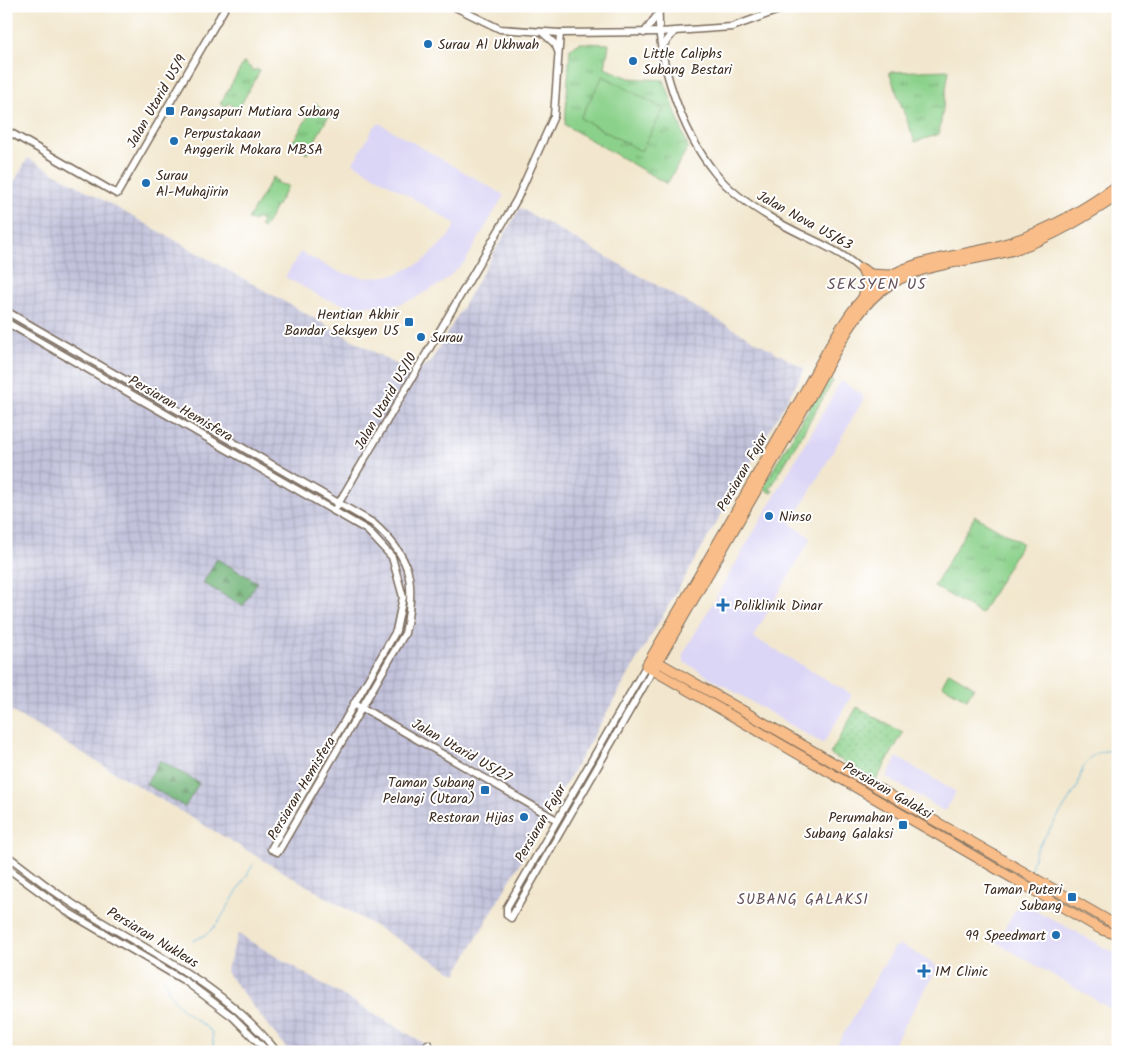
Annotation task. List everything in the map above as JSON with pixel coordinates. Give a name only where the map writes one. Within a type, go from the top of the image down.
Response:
[{"type":"main road","name":"Persiaran Fajar","points":[[652,664],[809,384],[861,300],[902,270],[995,247],[1020,238],[1076,212],[1118,185]]},
{"type":"main road","points":[[878,288],[922,270],[996,254],[1034,243],[1080,220],[1118,196]]},
{"type":"main road","points":[[861,268],[870,274],[879,276],[902,270]]},
{"type":"main road","points":[[861,268],[867,281],[861,300]]},
{"type":"main road","name":"Persiaran Fajar","points":[[652,664],[857,318],[878,288]]},
{"type":"main road","name":"Persiaran Galaksi","points":[[652,664],[1118,926]]},
{"type":"main road","name":"Persiaran Galaksi","points":[[652,664],[1102,930],[1118,935]]},
{"type":"street","name":"Jalan Utarid U5/9","points":[[6,130],[117,194],[226,6]]},
{"type":"street","points":[[453,6],[500,28],[543,33],[644,33],[732,27],[790,6]]},
{"type":"street","points":[[659,10],[664,24],[674,32]]},
{"type":"street","points":[[644,33],[659,10]]},
{"type":"street","name":"Jalan Nova U5/63","points":[[659,10],[661,48],[682,113],[701,152],[715,173],[746,202],[779,223],[836,250],[861,268],[878,288]]},
{"type":"street","points":[[559,52],[566,38],[574,32]]},
{"type":"street","points":[[644,33],[653,38],[661,48],[674,32]]},
{"type":"street","points":[[543,33],[556,44],[559,52]]},
{"type":"street","name":"Jalan Utarid U5/10","points":[[334,511],[517,200],[554,116],[560,33]]},
{"type":"street","name":"Persiaran Hemisfera","points":[[6,311],[374,523],[397,547],[403,557],[412,588],[412,603],[405,633],[279,851],[271,849],[396,631],[403,597],[392,557],[367,530],[6,322]]},
{"type":"street","name":"Persiaran Fajar","points":[[652,664],[594,774],[511,918],[507,915],[507,907],[557,820],[652,664]]},
{"type":"street","name":"Jalan Utarid U5/27","points":[[354,703],[557,820]]},
{"type":"street","points":[[537,872],[559,826],[557,820],[566,815],[594,774]]},
{"type":"street","name":"Persiaran Nukleus","points":[[6,855],[65,899],[172,962],[222,996],[277,1052]]},
{"type":"street","name":"Persiaran Nukleus","points":[[6,867],[66,911],[185,981],[233,1017],[268,1052]]},
{"type":"street","points":[[424,1052],[428,1044]]},
{"type":"shaded area","points":[[379,123],[504,195],[465,262],[442,283],[413,299],[397,305],[350,306],[325,299],[285,277],[300,252],[341,273],[367,278],[397,274],[422,262],[448,237],[456,224],[353,163],[374,127]]},
{"type":"shaded area","points":[[28,158],[410,372],[430,363],[520,208],[805,369],[456,974],[6,708],[6,196]]},
{"type":"shaded area","points":[[841,381],[862,394],[863,400],[791,524],[811,538],[753,637],[851,694],[823,744],[684,662],[683,654]]},
{"type":"shaded area","points":[[897,757],[956,792],[944,811],[886,777]]},
{"type":"shaded area","points":[[1025,904],[1118,955],[1118,1013],[996,942],[1018,906]]},
{"type":"shaded area","points":[[238,934],[439,1052],[280,1052],[286,1048],[226,972]]},
{"type":"shaded area","points":[[901,945],[935,964],[937,969],[889,1052],[833,1052],[894,947]]},
{"type":"green space","points":[[580,43],[609,44],[605,68],[629,78],[664,80],[688,147],[667,184],[565,125],[570,49]]},
{"type":"green space","points":[[244,62],[254,71],[256,69],[260,71],[236,113],[231,110],[233,106],[228,103],[225,107],[220,104]]},
{"type":"green space","points":[[949,70],[939,134],[915,142],[889,72]]},
{"type":"green space","points":[[603,76],[664,109],[641,151],[580,118]]},
{"type":"green space","points":[[316,103],[325,112],[327,110],[331,112],[307,154],[303,151],[305,147],[299,144],[297,148],[291,145]]},
{"type":"green space","points":[[273,177],[278,181],[277,183],[288,186],[264,228],[260,226],[262,221],[256,218],[254,222],[248,219]]},
{"type":"green space","points":[[827,378],[833,381],[770,489],[773,491],[772,493],[762,488]]},
{"type":"green space","points":[[975,516],[1022,543],[981,614],[934,586]]},
{"type":"green space","points":[[217,559],[257,582],[243,606],[203,583]]},
{"type":"green space","points":[[949,672],[974,687],[967,699],[942,685]]},
{"type":"green space","points":[[857,707],[903,733],[876,780],[830,754]]},
{"type":"green space","points":[[160,760],[199,783],[185,807],[146,784]]},
{"type":"waterway","points":[[1031,868],[1036,850],[1078,786],[1082,770],[1090,758],[1101,752],[1118,751]]},
{"type":"waterway","points":[[193,941],[207,934],[218,923],[253,865]]},
{"type":"waterway","points":[[164,977],[176,1003],[212,1032],[214,1052]]},
{"type":"place","name":"Surau Al Ukhwah","points":[[428,44]]},
{"type":"place","name":"Little Caliphs Subang Bestari","points":[[633,61]]},
{"type":"place","name":"Pangsapuri Mutiara Subang","points":[[170,111]]},
{"type":"place","name":"Perpustakaan Anggerik Mokara MBSA","points":[[174,141]]},
{"type":"place","name":"Surau Al-Muhajirin","points":[[146,183]]},
{"type":"place","name":"Hentian Akhir Bandar Seksyen U5","points":[[409,322]]},
{"type":"place","name":"Surau","points":[[421,337]]},
{"type":"place","name":"Ninso","points":[[769,516]]},
{"type":"place","name":"Poliklinik Dinar","points":[[723,605]]},
{"type":"place","name":"Taman Subang Pelangi (Utara)","points":[[485,790]]},
{"type":"place","name":"Restoran Hijas","points":[[524,817]]},
{"type":"place","name":"Perumahan Subang Galaksi","points":[[903,825]]},
{"type":"place","name":"Taman Puteri Subang","points":[[1072,897]]},
{"type":"place","name":"99 Speedmart","points":[[1056,935]]},
{"type":"place","name":"1M Clinic","points":[[924,971]]},
{"type":"district","name":"SEKSYEN U5","points":[[877,283]]},
{"type":"district","name":"SUBANG GALAKSI","points":[[803,899]]}]
